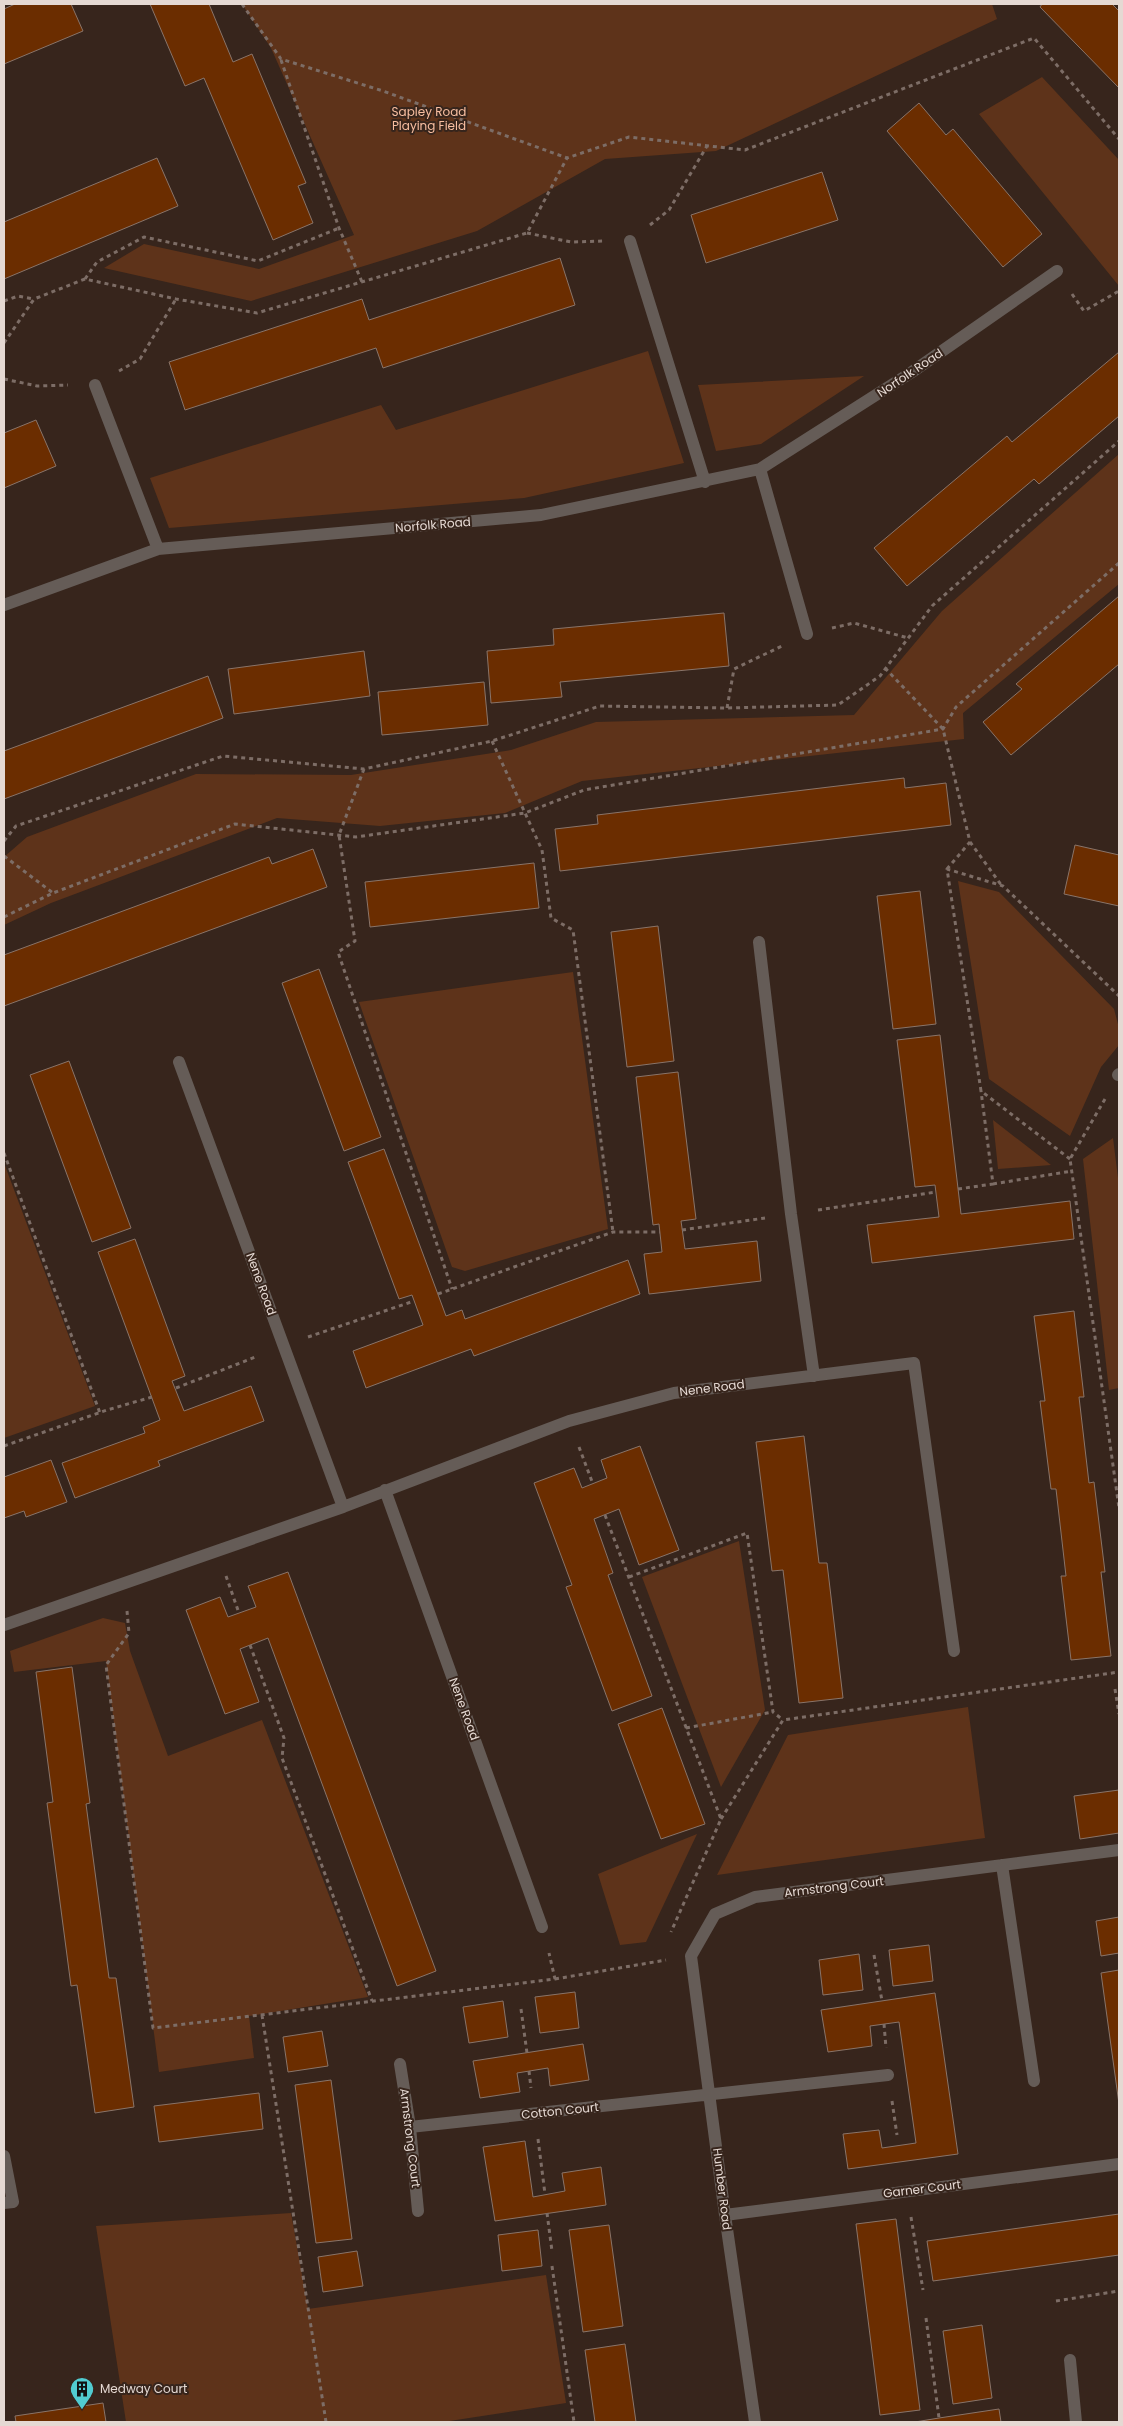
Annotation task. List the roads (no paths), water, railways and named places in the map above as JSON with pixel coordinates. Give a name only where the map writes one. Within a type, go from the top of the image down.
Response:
[{"type":"street","points":[[630,241],[705,482]]},
{"type":"street","name":"Norfolk Road","points":[[4,605],[158,550],[541,515],[760,469],[912,372],[1057,271]]},
{"type":"street","points":[[95,384],[158,550]]},
{"type":"street","points":[[760,469],[807,634]]},
{"type":"street","points":[[759,942],[790,1204],[814,1376]]},
{"type":"street","name":"Nene Road","points":[[179,1062],[343,1507]]},
{"type":"street","name":"Nene Road","points":[[4,1625],[343,1507],[569,1421],[674,1393],[914,1363],[954,1651]]},
{"type":"street","name":"Nene Road","points":[[386,1490],[542,1927]]},
{"type":"street","name":"Armstrong Court","points":[[691,1956],[716,1914],[755,1897],[1119,1850]]},
{"type":"street","points":[[1002,1865],[1034,2081]]},
{"type":"street","name":"Humber Road","points":[[691,1956],[725,2215],[755,2422]]},
{"type":"street","name":"Armstrong Court","points":[[400,2064],[410,2127],[418,2211]]},
{"type":"street","points":[[710,2095],[888,2075]]},
{"type":"street","name":"Cotton Court","points":[[410,2127],[710,2095]]},
{"type":"street","points":[[4,2156],[8,2203]]},
{"type":"street","name":"Garner Court","points":[[725,2215],[1119,2164]]},
{"type":"street","points":[[1070,2360],[1076,2422]]},
{"type":"place","name":"Medway Court","points":[[82,2410]]},
{"type":"park label","name":"Sapley Road Playing Field","points":[[429,119]]}]
